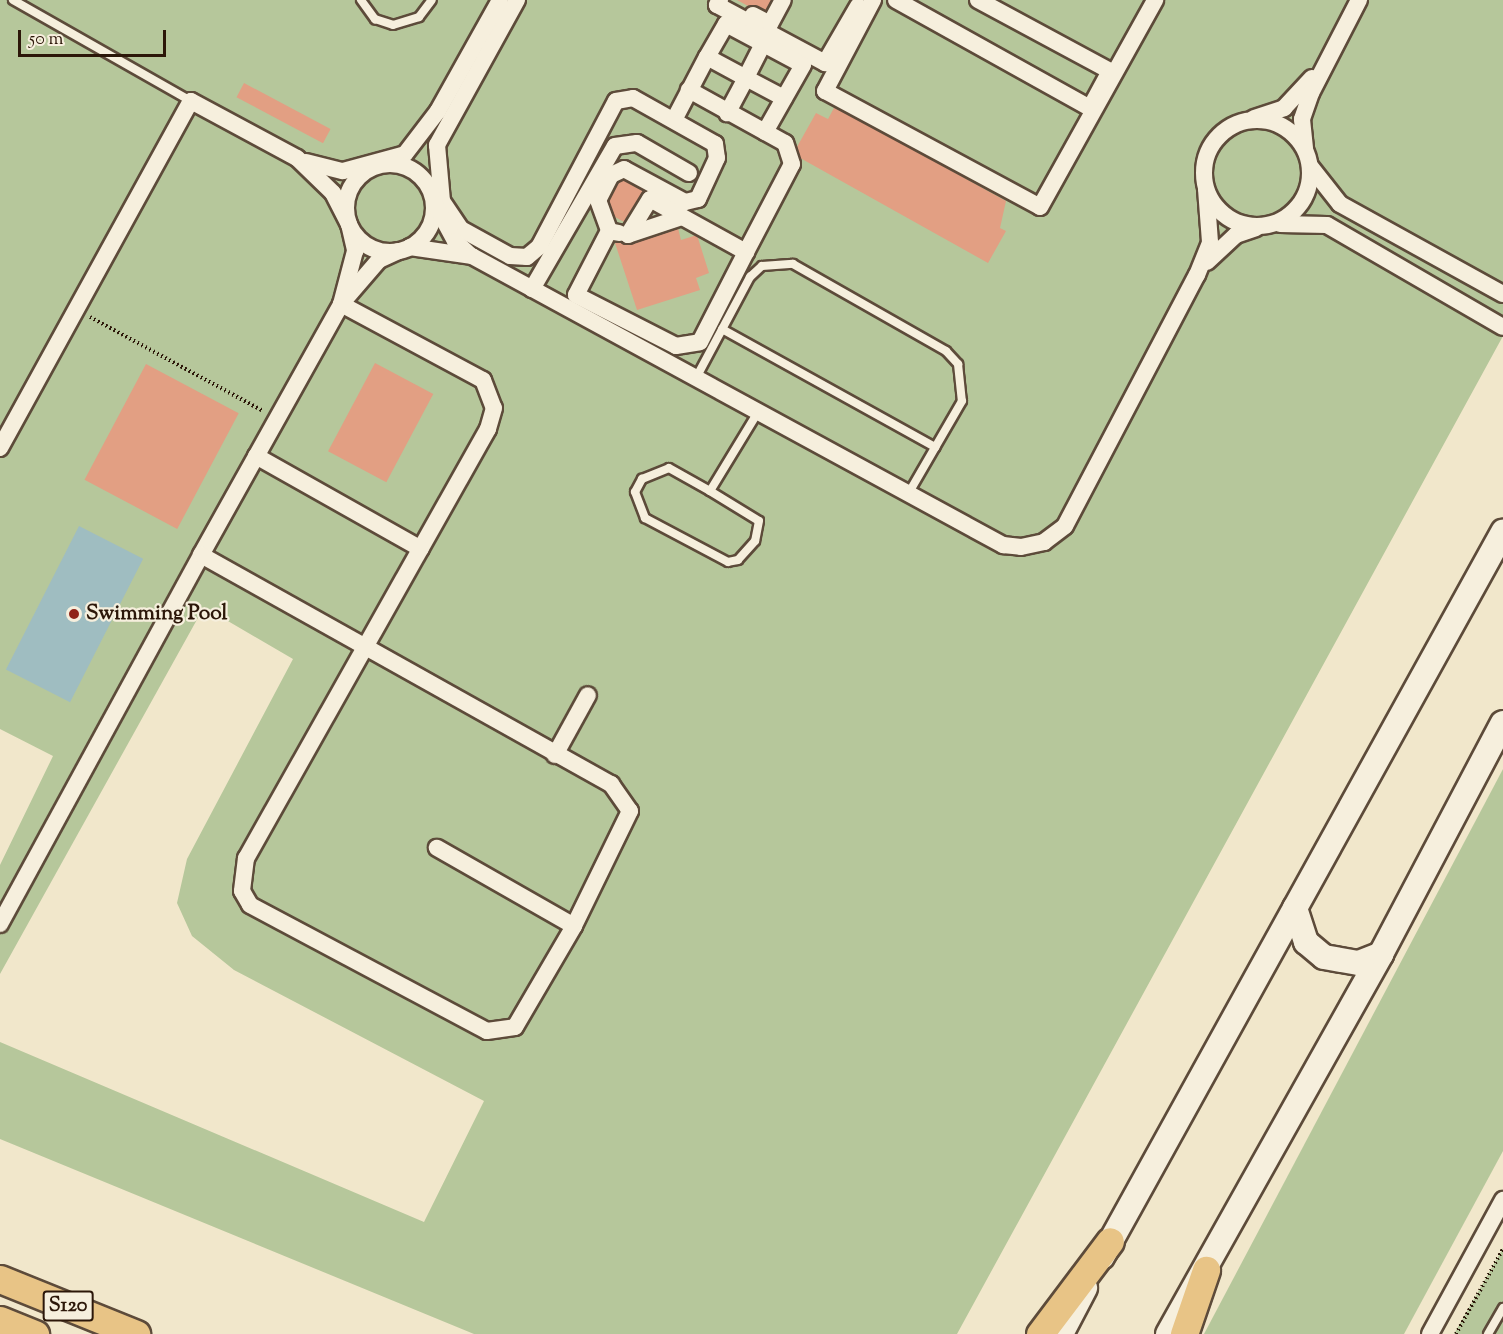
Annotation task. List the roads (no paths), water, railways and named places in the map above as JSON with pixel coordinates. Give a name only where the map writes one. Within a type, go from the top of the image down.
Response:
[{"type":"main road","points":[[1040,1334],[1110,1242]]},
{"type":"main road","points":[[1184,1334],[1206,1270]]},
{"type":"main road","name":"S120","points":[[0,1279],[136,1334]]},
{"type":"main road","name":"S120","points":[[0,1320],[35,1334]]},
{"type":"street","points":[[341,304],[355,251],[349,224],[348,196],[359,178],[377,166],[405,154],[438,111],[500,0]]},
{"type":"street","points":[[517,0],[437,145],[442,201],[462,229],[510,256],[527,257],[539,247],[616,101],[633,98],[715,144],[717,158],[698,199],[685,202],[624,169],[611,175],[598,200],[609,231],[576,295],[676,346],[700,342],[792,164],[785,143],[689,90]]},
{"type":"street","points":[[720,0],[717,5],[825,63],[862,0]]},
{"type":"street","points":[[726,0],[770,24],[783,0]]},
{"type":"street","points":[[873,0],[825,91],[1040,207],[1155,0]]},
{"type":"street","points":[[896,0],[1090,108],[1110,71],[978,0]]},
{"type":"street","points":[[1359,0],[1322,65],[1302,119],[1305,149],[1311,166],[1340,204],[1503,294]]},
{"type":"street","points":[[674,120],[726,24],[802,65],[765,132]]},
{"type":"street","points":[[727,113],[763,44]]},
{"type":"street","points":[[707,57],[784,98]]},
{"type":"street","points":[[0,448],[191,101],[297,158],[343,171],[401,165],[432,194],[449,232],[472,256],[1003,545],[1044,542],[1065,526],[1197,275],[1210,242],[1206,189],[1207,154],[1230,127],[1284,108],[1322,65]]},
{"type":"street","points":[[0,924],[341,304],[367,272],[404,249],[430,228],[432,194],[426,159],[438,111]]},
{"type":"street","points":[[1247,121],[1280,125],[1305,149]]},
{"type":"street","points":[[532,289],[615,146],[637,143],[689,172]]},
{"type":"street","points":[[297,158],[333,193],[349,224],[369,246],[472,256]]},
{"type":"street","points":[[1197,275],[1218,248],[1264,226],[1301,203],[1311,166]]},
{"type":"street","points":[[1206,189],[1221,213],[1264,226],[1302,221],[1327,225],[1503,327]]},
{"type":"street","points":[[628,236],[650,199],[746,252]]},
{"type":"street","points":[[609,231],[628,236],[682,217]]},
{"type":"street","points":[[201,555],[367,647],[555,755],[611,784],[630,811],[574,926],[515,1027],[487,1031],[250,905],[242,891],[246,858],[367,647],[488,429],[492,392],[483,380],[341,304]]},
{"type":"street","points":[[256,456],[421,549]]},
{"type":"street","points":[[1061,1334],[1503,532]]},
{"type":"street","points":[[555,755],[588,695]]},
{"type":"street","points":[[1168,1334],[1206,1270],[1381,954],[1503,723]]},
{"type":"street","points":[[437,848],[574,926]]},
{"type":"street","points":[[1295,908],[1300,931],[1324,957],[1359,963],[1381,954]]},
{"type":"street","points":[[1430,1334],[1503,1200]]},
{"type":"lane","points":[[13,0],[191,101]]},
{"type":"lane","points":[[361,0],[375,19],[393,25],[419,17],[432,0]]},
{"type":"lane","points":[[696,378],[762,266],[793,264],[946,351],[958,364],[962,401],[908,494]]},
{"type":"lane","points":[[723,329],[935,447]]},
{"type":"lane","points":[[710,491],[758,412]]},
{"type":"lane","points":[[669,468],[710,491],[759,521],[755,541],[738,560],[728,562],[645,518],[635,492],[642,479],[669,468]]},
{"type":"lane","points":[[1488,1334],[1503,1308]]},
{"type":"water","name":"Swimming Pool","points":[[79,526],[143,559],[70,702],[6,669]]},
{"type":"place","name":"Swimming Pool","points":[[74,614]]}]
